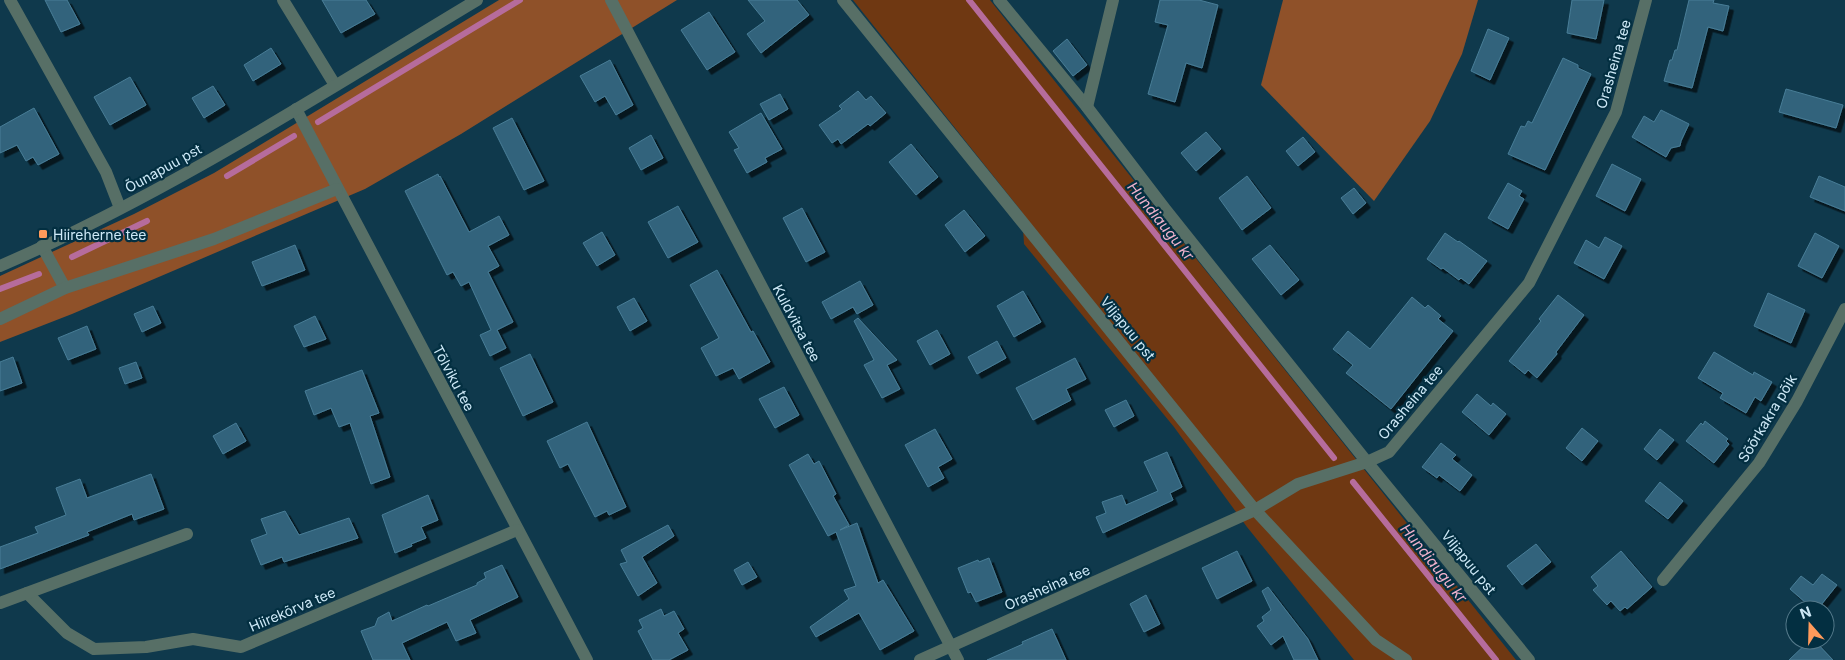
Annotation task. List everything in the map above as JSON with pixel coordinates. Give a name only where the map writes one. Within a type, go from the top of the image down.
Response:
[{"type":"street","points":[[10,0],[106,172],[120,208]]},
{"type":"street","points":[[283,0],[335,85]]},
{"type":"street","name":"Õunapuu pst","points":[[0,266],[183,175],[477,0]]},
{"type":"street","name":"Kuldvitsa tee","points":[[610,0],[958,660]]},
{"type":"street","name":"Viljapuu pst","points":[[843,0],[1255,510],[1376,640],[1406,660]]},
{"type":"street","name":"Viljapuu pst","points":[[999,0],[1087,107],[1171,217],[1366,462],[1529,660]]},
{"type":"street","points":[[1087,107],[1113,0]]},
{"type":"street","name":"Orasheina tee","points":[[920,660],[1255,510],[1298,484],[1366,462],[1389,452],[1530,283],[1616,112],[1646,0]]},
{"type":"street","name":"Tõlviku tee","points":[[296,109],[587,660]]},
{"type":"street","points":[[0,319],[65,288],[214,239],[337,189]]},
{"type":"street","points":[[42,246],[65,288]]},
{"type":"street","name":"Sõõrkakra põik","points":[[1663,580],[1760,464],[1797,401],[1845,309]]},
{"type":"street","name":"Hiirekõrva tee","points":[[27,593],[67,633],[94,649],[146,648],[193,639],[241,647],[517,530]]},
{"type":"street","points":[[0,603],[187,534]]},
{"type":"shaded area","points":[[499,0],[677,0],[461,134],[365,189],[72,314],[0,342],[0,276],[134,214],[214,173]]},
{"type":"shaded area","points":[[853,0],[990,0],[1516,660],[1354,660],[1247,527],[1174,427],[1024,244],[1022,212]]},
{"type":"shaded area","points":[[1283,0],[1478,0],[1462,54],[1430,121],[1374,201],[1261,85]]},
{"type":"building","points":[[45,0],[67,0],[80,24],[61,32]]},
{"type":"building","points":[[322,0],[366,0],[375,14],[341,33]]},
{"type":"building","points":[[748,0],[797,0],[809,15],[761,53],[747,34],[765,21]]},
{"type":"building","points":[[1160,0],[1199,0],[1218,5],[1202,68],[1186,63],[1175,102],[1148,94],[1168,25],[1155,22]]},
{"type":"building","points":[[1572,0],[1604,0],[1596,39],[1567,33]]},
{"type":"building","points":[[1689,0],[1714,0],[1713,3],[1729,6],[1723,31],[1708,27],[1692,88],[1664,81],[1670,60],[1672,60],[1675,50],[1677,50]]},
{"type":"building","points":[[709,12],[735,52],[707,70],[681,30]]},
{"type":"building","points":[[1488,29],[1509,38],[1490,80],[1471,71]]},
{"type":"building","points":[[1067,39],[1087,65],[1073,76],[1053,51]]},
{"type":"building","points":[[271,48],[281,64],[253,81],[244,65]]},
{"type":"building","points":[[1563,58],[1591,74],[1545,170],[1508,154],[1521,126],[1525,127],[1528,121],[1532,123]]},
{"type":"building","points":[[610,60],[633,105],[616,115],[605,96],[595,102],[580,76]]},
{"type":"building","points":[[130,77],[146,105],[110,125],[94,97]]},
{"type":"building","points":[[213,86],[225,105],[204,118],[192,98]]},
{"type":"building","points":[[1786,89],[1843,105],[1836,128],[1779,112]]},
{"type":"building","points":[[858,91],[866,100],[871,96],[886,113],[870,126],[868,124],[841,144],[838,139],[832,143],[819,125],[842,109],[839,106]]},
{"type":"building","points":[[780,94],[788,109],[769,120],[760,104]]},
{"type":"building","points":[[34,108],[59,154],[38,165],[33,157],[26,161],[17,145],[0,153],[0,127]]},
{"type":"building","points":[[1661,110],[1689,124],[1680,146],[1671,148],[1666,157],[1632,137],[1644,116],[1654,122]]},
{"type":"building","points":[[761,113],[782,149],[765,158],[767,162],[747,173],[734,150],[739,148],[729,132]]},
{"type":"building","points":[[512,118],[544,181],[524,190],[493,128]]},
{"type":"building","points":[[1206,132],[1221,149],[1196,171],[1181,153]]},
{"type":"building","points":[[651,135],[663,158],[641,170],[629,148]]},
{"type":"building","points":[[1303,137],[1315,152],[1298,166],[1286,151]]},
{"type":"building","points":[[911,144],[938,177],[916,195],[889,162]]},
{"type":"building","points":[[1612,164],[1641,179],[1625,211],[1596,196]]},
{"type":"building","points":[[438,174],[469,232],[499,216],[509,235],[488,246],[499,266],[488,272],[513,322],[497,330],[506,348],[490,356],[480,335],[491,330],[469,282],[461,286],[453,272],[447,275],[405,191]]},
{"type":"building","points":[[1247,176],[1271,208],[1242,230],[1219,198]]},
{"type":"building","points":[[1819,176],[1845,187],[1845,211],[1810,197]]},
{"type":"building","points":[[1508,183],[1522,191],[1519,196],[1524,199],[1508,229],[1488,218]]},
{"type":"building","points":[[1354,188],[1366,203],[1353,214],[1341,198]]},
{"type":"building","points":[[678,206],[698,242],[668,258],[648,222]]},
{"type":"building","points":[[802,208],[825,252],[806,262],[783,218]]},
{"type":"building","points":[[964,210],[985,236],[965,252],[945,225]]},
{"type":"building","points":[[602,232],[615,255],[597,266],[583,243]]},
{"type":"building","points":[[1445,233],[1487,261],[1469,284],[1461,278],[1459,280],[1427,259]]},
{"type":"building","points":[[1815,233],[1839,246],[1822,278],[1798,266]]},
{"type":"building","points":[[1605,237],[1622,246],[1604,279],[1574,263],[1586,240],[1599,248]]},
{"type":"building","points":[[295,245],[305,270],[262,286],[252,262]]},
{"type":"building","points":[[1270,245],[1299,280],[1281,295],[1252,259]]},
{"type":"building","points":[[717,270],[770,362],[739,379],[733,368],[716,376],[701,348],[719,338],[690,285]]},
{"type":"building","points":[[860,281],[873,305],[857,314],[853,307],[831,319],[822,302]]},
{"type":"building","points":[[1023,291],[1041,322],[1014,337],[997,306]]},
{"type":"building","points":[[1768,293],[1805,310],[1791,343],[1754,326]]},
{"type":"building","points":[[1558,295],[1584,315],[1556,352],[1557,354],[1537,378],[1528,370],[1525,374],[1509,361],[1541,321],[1539,319]]},
{"type":"building","points":[[1412,297],[1425,308],[1428,305],[1441,316],[1438,319],[1453,331],[1391,409],[1346,373],[1353,365],[1333,349],[1348,331],[1370,349]]},
{"type":"building","points":[[634,298],[647,321],[630,331],[617,307]]},
{"type":"building","points":[[153,306],[161,323],[142,332],[134,314]]},
{"type":"building","points":[[315,316],[326,339],[304,347],[294,326]]},
{"type":"building","points":[[858,318],[897,360],[887,365],[900,389],[882,398],[864,365],[874,360],[854,321]]},
{"type":"building","points":[[87,326],[96,349],[68,360],[58,338]]},
{"type":"building","points":[[937,330],[950,354],[930,365],[917,341]]},
{"type":"building","points":[[997,341],[1006,358],[977,374],[968,357]]},
{"type":"building","points":[[1714,352],[1753,375],[1754,372],[1772,382],[1761,401],[1755,397],[1746,413],[1720,398],[1723,393],[1698,378]]},
{"type":"building","points":[[530,354],[553,402],[523,416],[500,368]]},
{"type":"building","points":[[13,357],[22,383],[0,391],[0,362]]},
{"type":"building","points":[[1075,358],[1086,379],[1066,389],[1071,400],[1033,420],[1016,388]]},
{"type":"building","points":[[136,362],[142,378],[125,384],[119,368]]},
{"type":"building","points":[[362,370],[379,413],[370,416],[390,477],[371,484],[350,423],[339,427],[331,408],[314,415],[305,391]]},
{"type":"building","points":[[784,387],[799,415],[775,428],[759,399]]},
{"type":"building","points":[[1477,394],[1491,406],[1493,403],[1506,414],[1489,435],[1462,412]]},
{"type":"building","points":[[1126,400],[1134,416],[1114,427],[1105,410]]},
{"type":"building","points":[[1705,421],[1728,439],[1726,441],[1729,444],[1714,463],[1686,441],[1701,423],[1703,425]]},
{"type":"building","points":[[587,422],[626,507],[609,515],[607,511],[595,517],[568,464],[560,468],[547,441]]},
{"type":"building","points":[[236,423],[246,441],[223,454],[213,436]]},
{"type":"building","points":[[1582,428],[1598,441],[1582,461],[1566,448]]},
{"type":"building","points":[[935,429],[952,459],[938,467],[944,478],[928,487],[905,445]]},
{"type":"building","points":[[1660,429],[1674,440],[1657,460],[1644,449]]},
{"type":"building","points":[[1441,443],[1456,455],[1452,459],[1472,475],[1460,491],[1439,475],[1437,478],[1422,467]]},
{"type":"building","points":[[1167,452],[1182,487],[1170,493],[1173,500],[1103,533],[1096,517],[1106,513],[1102,502],[1122,495],[1126,505],[1158,491],[1144,462]]},
{"type":"building","points":[[808,454],[814,464],[819,461],[836,494],[833,496],[849,525],[840,530],[857,523],[878,583],[883,580],[914,631],[880,650],[859,613],[816,637],[810,627],[849,599],[844,590],[856,586],[836,532],[828,536],[789,465]]},
{"type":"building","points":[[151,474],[164,509],[134,520],[132,514],[87,532],[89,535],[0,569],[0,547],[38,533],[35,527],[66,515],[56,488],[80,479],[87,498]]},
{"type":"building","points":[[1660,482],[1683,501],[1668,519],[1645,501]]},
{"type":"building","points":[[428,495],[438,520],[421,527],[426,538],[395,553],[382,515]]},
{"type":"building","points":[[285,511],[299,535],[349,518],[358,538],[284,562],[282,557],[261,565],[251,540],[267,534],[261,519]]},
{"type":"building","points":[[668,525],[674,536],[642,557],[657,583],[638,596],[620,564],[627,562],[621,550]]},
{"type":"building","points":[[1536,544],[1551,562],[1522,585],[1507,566]]},
{"type":"building","points":[[1237,551],[1252,581],[1217,599],[1202,568]]},
{"type":"building","points":[[1621,551],[1652,587],[1627,609],[1625,607],[1620,611],[1611,601],[1607,605],[1593,590],[1598,586],[1591,577]]},
{"type":"building","points":[[989,558],[1002,592],[976,602],[971,592],[968,593],[958,568]]},
{"type":"building","points":[[748,562],[757,577],[742,585],[734,570]]},
{"type":"building","points":[[502,565],[518,597],[470,620],[476,633],[456,641],[447,622],[402,643],[410,660],[373,660],[361,631],[375,626],[378,618],[389,612],[392,621],[428,606],[477,585],[477,583],[486,578],[484,573]]},
{"type":"building","points":[[1822,574],[1837,585],[1825,600],[1803,600],[1790,589],[1801,576],[1813,585]]},
{"type":"building","points":[[1268,587],[1308,639],[1318,660],[1294,660],[1283,636],[1271,645],[1257,626],[1264,621],[1262,617],[1271,610],[1262,591]]},
{"type":"building","points":[[1146,595],[1160,624],[1144,632],[1130,604]]},
{"type":"building","points":[[661,609],[664,616],[674,611],[684,629],[678,633],[688,650],[669,660],[653,660],[638,631],[643,628],[639,620]]},
{"type":"building","points":[[1052,629],[1066,660],[987,660],[1023,644],[1022,642]]},
{"type":"building","points":[[1800,650],[1824,650],[1833,660],[1789,660]]},
{"type":"waterway","points":[[318,122],[520,0]]},
{"type":"waterway","name":"Hundiaugu kr","points":[[969,0],[1334,458]]},
{"type":"waterway","points":[[227,176],[294,136]]},
{"type":"waterway","points":[[72,257],[147,221]]},
{"type":"waterway","points":[[0,289],[39,274]]},
{"type":"waterway","name":"Hundiaugu kr","points":[[1353,482],[1496,660]]},
{"type":"place","name":"Hiireherne tee","points":[[43,234]]}]
